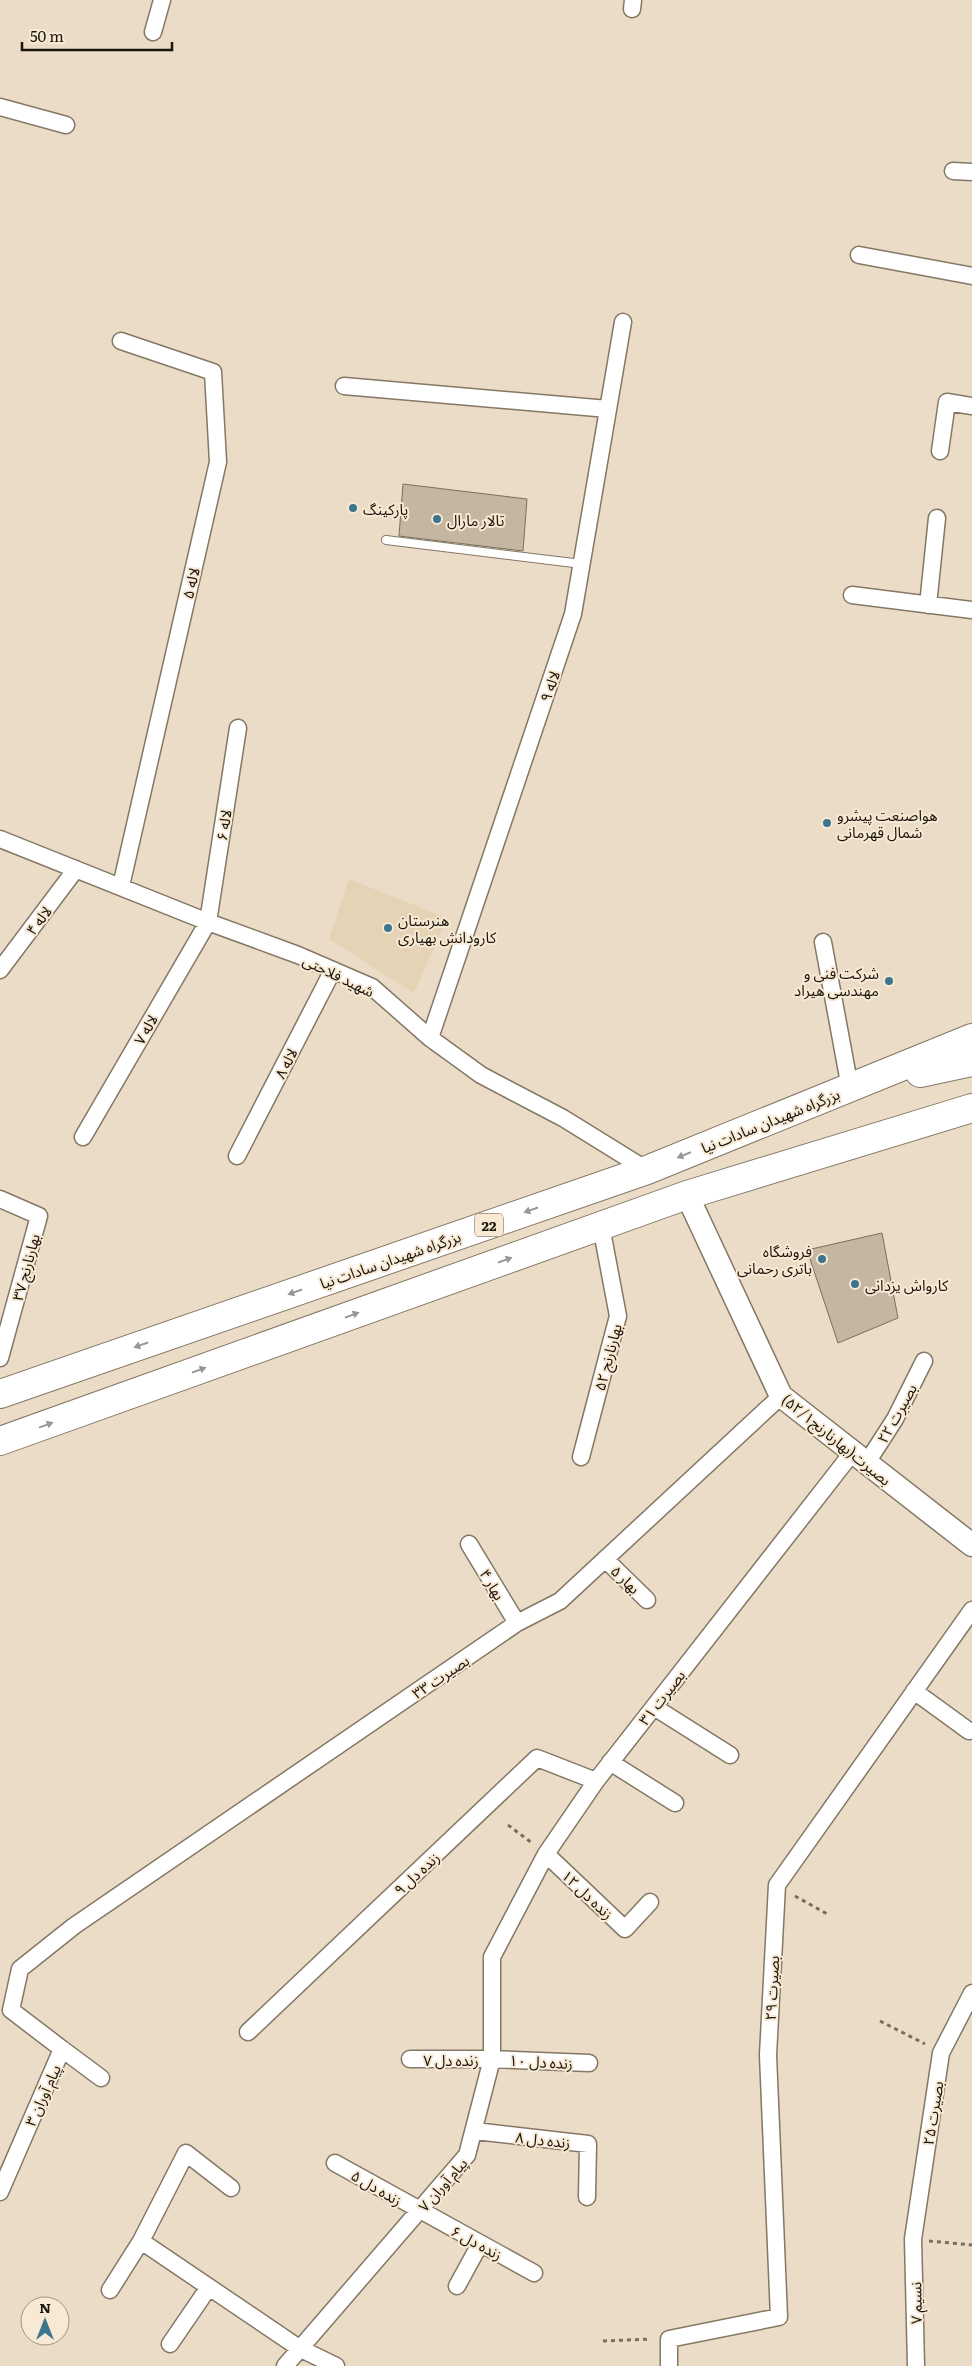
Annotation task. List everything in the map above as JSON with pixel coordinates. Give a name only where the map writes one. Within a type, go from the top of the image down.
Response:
[{"type":"highway","name":"بزرگراه شهیدان سادات نیا","points":[[0,1394],[647,1170],[972,1038]]},
{"type":"highway","points":[[850,1088],[972,1062]]},
{"type":"highway","points":[[0,1441],[687,1196],[972,1108]]},
{"type":"street","points":[[153,32],[162,0]]},
{"type":"street","points":[[0,107],[66,125]]},
{"type":"street","points":[[953,170],[972,172]]},
{"type":"street","points":[[859,255],[972,276]]},
{"type":"street","name":"لاله ۹","points":[[430,1038],[573,614],[623,322]]},
{"type":"street","name":"لاله ۵","points":[[121,341],[213,372],[218,462],[121,886]]},
{"type":"street","points":[[344,386],[608,409]]},
{"type":"street","points":[[940,451],[947,402],[972,406]]},
{"type":"street","points":[[928,605],[937,518]]},
{"type":"street","points":[[852,595],[972,610]]},
{"type":"street","name":"لاله ۶","points":[[208,922],[238,728]]},
{"type":"street","name":"شهید فلاحتی","points":[[0,839],[208,922],[298,955],[372,987],[430,1038],[481,1074],[563,1118],[647,1170]]},
{"type":"street","name":"لاله ۴","points":[[0,970],[76,869]]},
{"type":"street","name":"لاله ۷","points":[[83,1136],[208,922]]},
{"type":"street","points":[[823,942],[850,1088]]},
{"type":"street","name":"لاله ۸","points":[[237,1156],[333,970]]},
{"type":"street","name":"بصیرت(بهارنارنج۵۲/۱)","points":[[687,1196],[781,1396],[972,1545]]},
{"type":"street","name":"بهارنارنج ۳۷","points":[[0,1199],[39,1216],[0,1358]]},
{"type":"street","name":"بهارنارنج ۵۲","points":[[581,1457],[618,1316],[601,1226]]},
{"type":"street","name":"بصیرت ۲۲","points":[[859,1458],[895,1419],[924,1361]]},
{"type":"street","name":"بصیرت ۳۳","points":[[74,1926],[517,1624],[560,1601],[781,1396]]},
{"type":"street","name":"بصیرت ۳۱","points":[[492,1957],[546,1854],[596,1781],[654,1707],[859,1458]]},
{"type":"street","name":"بهار ۴","points":[[469,1544],[517,1624]]},
{"type":"street","name":"بهار ۵","points":[[605,1559],[647,1600]]},
{"type":"street","points":[[777,1885],[972,1610]]},
{"type":"street","points":[[914,1691],[968,1731]]},
{"type":"street","points":[[654,1707],[730,1755]]},
{"type":"street","name":"زنده دل ۹","points":[[248,2032],[537,1758],[596,1781]]},
{"type":"street","points":[[610,1762],[674,1803]]},
{"type":"street","name":"زنده دل ۱۲","points":[[546,1854],[625,1929],[650,1902]]},
{"type":"street","name":"بصیرت ۲۹","points":[[669,2339],[779,2317],[768,2055],[777,1885]]},
{"type":"street","name":"پیام آوران ۳","points":[[2,2181],[62,2049],[11,2010],[20,1969],[74,1926]]},
{"type":"street","name":"پیام آوران ۷","points":[[285,2366],[467,2156],[475,2131],[492,2058],[492,1957]]},
{"type":"street","name":"بصیرت ۲۵","points":[[913,2239],[941,2053],[972,1993]]},
{"type":"street","points":[[62,2049],[101,2078]]},
{"type":"street","name":"زنده دل ۷","points":[[410,2059],[492,2058]]},
{"type":"street","name":"زنده دل ۱۰","points":[[492,2058],[589,2063]]},
{"type":"street","name":"زنده دل ۸","points":[[475,2131],[588,2144],[586,2197]]},
{"type":"street","points":[[110,2290],[141,2241],[186,2153],[231,2188]]},
{"type":"street","name":"زنده دل ۵","points":[[335,2163],[419,2211]]},
{"type":"street","name":"زنده دل ۶","points":[[419,2211],[534,2273]]},
{"type":"street","name":"نسیم ۷","points":[[913,2239],[916,2366]]},
{"type":"street","points":[[141,2241],[299,2348],[336,2366]]},
{"type":"street","points":[[457,2286],[480,2244]]},
{"type":"street","points":[[170,2344],[209,2287]]},
{"type":"street","points":[[669,2339],[669,2366]]},
{"type":"lane","points":[[386,540],[582,564]]},
{"type":"path","points":[[508,1825],[546,1854]]},
{"type":"path","points":[[777,1885],[829,1915]]},
{"type":"path","points":[[880,2020],[941,2053]]},
{"type":"path","points":[[913,2239],[972,2245]]},
{"type":"path","points":[[603,2341],[669,2339]]},
{"type":"shaded area","name":"هنرستان کارودانش بهیاری","points":[[349,879],[447,918],[414,993],[329,939]]},
{"type":"building","points":[[403,484],[527,499],[523,551],[399,536]]},
{"type":"building","name":"کارواش یزدانی","points":[[882,1233],[898,1318],[838,1343],[807,1250]]},
{"type":"place","name":"پارکینگ","points":[[353,508]]},
{"type":"place","name":"تالار مارال","points":[[437,519]]},
{"type":"place","name":"هواصنعت پیشرو شمال قهرمانی","points":[[827,823]]},
{"type":"place","name":"هنرستان کارودانش بهیاری","points":[[388,928]]},
{"type":"place","name":"شرکت فنی و مهندسی هیراد","points":[[889,981]]},
{"type":"place","name":"فروشگاه باتری رحمانی","points":[[822,1259]]},
{"type":"place","name":"کارواش یزدانی","points":[[855,1284]]}]
